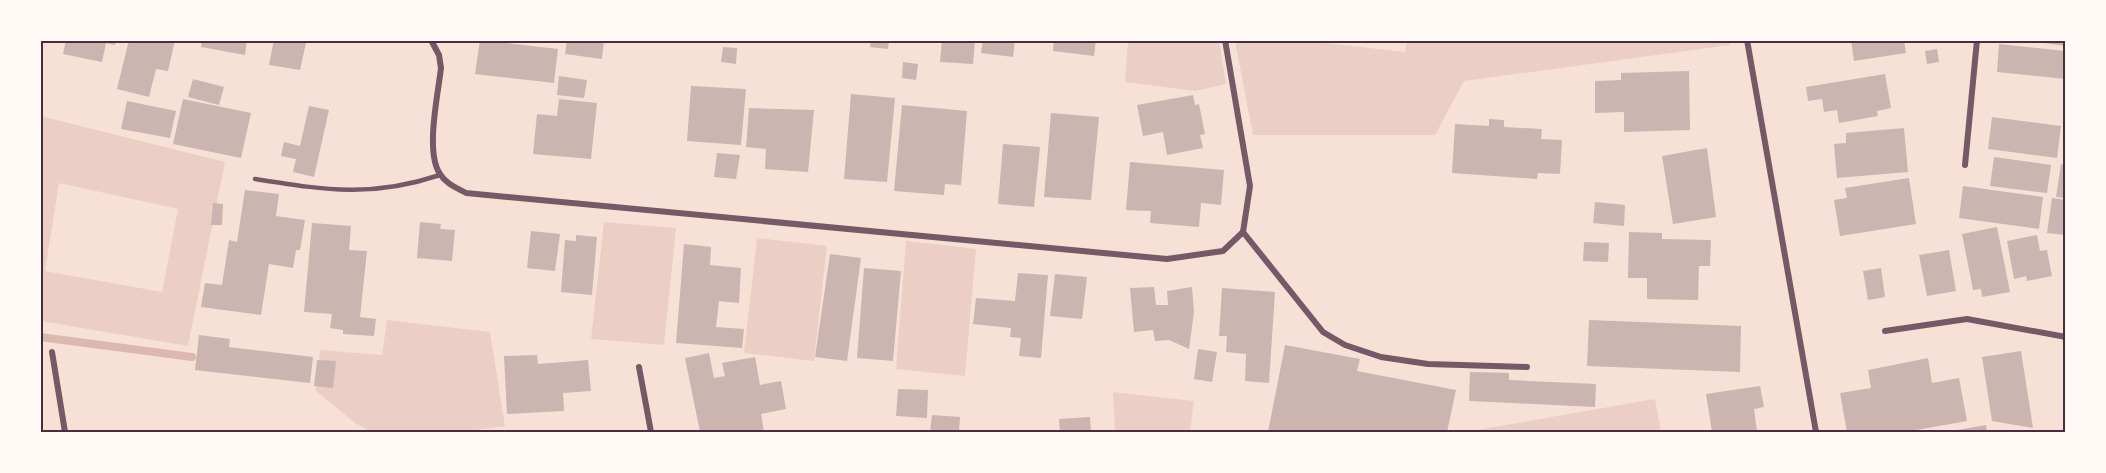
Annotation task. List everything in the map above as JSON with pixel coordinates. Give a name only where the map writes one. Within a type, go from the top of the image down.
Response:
[{"type":"street","points":[[431,40],[439,55],[441,68],[432,157],[440,175],[466,193],[1167,259],[1223,251],[1243,232],[1250,186],[1225,40]]},
{"type":"street","points":[[1747,40],[1816,432]]},
{"type":"street","points":[[1965,165],[1977,40]]},
{"type":"street","points":[[1243,232],[1323,332],[1345,345],[1381,357],[1428,364],[1527,367]]},
{"type":"street","points":[[1885,330],[1966,319],[2066,337]]},
{"type":"street","points":[[52,352],[65,432]]},
{"type":"street","points":[[639,367],[651,432]]},
{"type":"lane","points":[[255,179],[335,191],[361,191],[408,185],[440,175]]},
{"type":"shaded area","points":[[1407,40],[1729,40],[1730,45],[1464,81],[1435,135],[1253,135],[1235,41],[1308,41],[1405,52]]},
{"type":"shaded area","points":[[1128,41],[1219,41],[1226,84],[1195,91],[1125,82]]},
{"type":"shaded area","points":[[40,116],[225,162],[188,346],[41,321]],"holes":[[[59,183],[178,209],[162,292],[45,271]]]},
{"type":"shaded area","points":[[604,222],[676,228],[664,345],[591,339]]},
{"type":"shaded area","points":[[757,238],[827,246],[814,361],[744,353]]},
{"type":"shaded area","points":[[906,241],[976,249],[965,376],[896,369]]},
{"type":"shaded area","points":[[387,320],[490,332],[505,426],[460,432],[372,432],[355,423],[316,391],[320,350],[382,355]]},
{"type":"shaded area","points":[[1113,392],[1194,401],[1190,432],[1115,432]]},
{"type":"shaded area","points":[[1655,399],[1661,432],[1465,432]]},
{"type":"building","points":[[66,40],[116,40],[115,45],[106,43],[102,62],[63,54]]},
{"type":"building","points":[[129,40],[175,40],[168,71],[156,69],[149,97],[117,89]]},
{"type":"building","points":[[202,40],[247,40],[245,55],[201,47]]},
{"type":"building","points":[[274,40],[306,43],[300,70],[269,65]]},
{"type":"building","points":[[480,40],[558,49],[554,83],[475,74]]},
{"type":"building","points":[[567,40],[604,40],[602,59],[565,54]]},
{"type":"building","points":[[871,40],[889,40],[888,49],[870,47]]},
{"type":"building","points":[[942,40],[975,40],[973,64],[940,62]]},
{"type":"building","points":[[983,40],[1015,40],[1013,57],[981,53]]},
{"type":"building","points":[[1054,40],[1096,40],[1094,56],[1053,51]]},
{"type":"building","points":[[1851,40],[1904,40],[1906,53],[1854,61]]},
{"type":"building","points":[[2036,40],[2066,40],[2066,46],[2036,42]]},
{"type":"building","points":[[1999,44],[2066,51],[2065,79],[1997,72]]},
{"type":"building","points":[[723,47],[737,48],[736,64],[721,62]]},
{"type":"building","points":[[1937,49],[1939,62],[1927,64],[1925,51]]},
{"type":"building","points":[[903,62],[918,64],[916,80],[902,78]]},
{"type":"building","points":[[1689,71],[1690,130],[1624,132],[1624,112],[1595,113],[1595,81],[1621,80],[1621,73]]},
{"type":"building","points":[[1885,74],[1891,108],[1877,111],[1878,116],[1839,123],[1837,110],[1824,112],[1822,99],[1808,101],[1806,87]]},
{"type":"building","points":[[559,76],[587,80],[584,98],[557,95]]},
{"type":"building","points":[[193,79],[224,87],[219,105],[188,97]]},
{"type":"building","points":[[691,86],[746,89],[741,145],[687,141]]},
{"type":"building","points":[[851,94],[895,98],[887,182],[844,179]]},
{"type":"building","points":[[1193,95],[1195,105],[1199,104],[1205,134],[1200,135],[1203,148],[1167,155],[1163,132],[1143,136],[1137,105]]},
{"type":"building","points":[[183,99],[251,113],[241,158],[173,144]]},
{"type":"building","points":[[559,99],[597,103],[591,159],[533,154],[537,114],[557,116]]},
{"type":"building","points":[[127,101],[176,111],[170,138],[121,129]]},
{"type":"building","points":[[902,105],[967,111],[961,185],[945,184],[944,195],[894,191]]},
{"type":"building","points":[[309,106],[329,110],[314,177],[293,172],[296,159],[281,156],[284,142],[300,146]]},
{"type":"building","points":[[749,108],[814,110],[808,172],[765,169],[766,149],[746,147]]},
{"type":"building","points":[[1051,113],[1099,117],[1091,200],[1044,197]]},
{"type":"building","points":[[1992,117],[2061,126],[2057,158],[1988,149]]},
{"type":"building","points":[[1489,119],[1504,120],[1504,127],[1542,129],[1541,139],[1562,140],[1560,174],[1538,173],[1537,179],[1452,173],[1455,124],[1489,126]]},
{"type":"building","points":[[1904,128],[1908,172],[1837,178],[1834,144],[1846,143],[1846,133]]},
{"type":"building","points":[[1003,144],[1040,147],[1034,207],[998,204]]},
{"type":"building","points":[[1707,148],[1716,217],[1673,224],[1662,156]]},
{"type":"building","points":[[717,153],[740,155],[736,179],[714,177]]},
{"type":"building","points":[[1994,157],[2051,165],[2047,193],[1990,186]]},
{"type":"building","points":[[1130,162],[1224,170],[1221,205],[1201,203],[1199,227],[1150,223],[1151,211],[1126,210]]},
{"type":"building","points":[[2061,164],[2066,165],[2066,198],[2056,197]]},
{"type":"building","points":[[1909,178],[1916,224],[1840,236],[1834,200],[1847,198],[1845,188]]},
{"type":"building","points":[[1963,186],[2043,197],[2039,229],[1959,218]]},
{"type":"building","points":[[245,190],[279,194],[276,216],[305,220],[300,250],[296,250],[293,268],[269,264],[261,315],[201,307],[205,283],[222,285],[229,240],[237,242]]},
{"type":"building","points":[[2052,198],[2066,200],[2066,235],[2047,233]]},
{"type":"building","points":[[1595,202],[1625,205],[1624,226],[1593,223]]},
{"type":"building","points":[[213,203],[223,204],[222,225],[211,225]]},
{"type":"building","points":[[420,222],[441,224],[440,229],[455,230],[452,261],[417,258]]},
{"type":"building","points":[[312,223],[351,226],[349,250],[367,251],[360,317],[376,319],[374,336],[343,334],[343,330],[330,328],[332,314],[304,312]]},
{"type":"building","points":[[1997,227],[2010,292],[1982,297],[1981,289],[1973,290],[1962,234]]},
{"type":"building","points":[[531,231],[560,234],[555,271],[527,268]]},
{"type":"building","points":[[1629,232],[1662,233],[1662,239],[1711,240],[1710,266],[1699,266],[1698,300],[1647,299],[1647,278],[1628,278]]},
{"type":"building","points":[[576,235],[597,237],[592,295],[561,292],[565,240],[576,241]]},
{"type":"building","points":[[2037,235],[2040,251],[2047,250],[2052,276],[2027,281],[2026,276],[2014,279],[2007,241]]},
{"type":"building","points":[[1584,242],[1609,243],[1608,262],[1583,261]]},
{"type":"building","points":[[684,244],[711,247],[710,265],[741,268],[739,303],[719,301],[716,327],[744,329],[742,348],[676,343]]},
{"type":"building","points":[[1949,250],[1956,291],[1927,296],[1919,255]]},
{"type":"building","points":[[830,254],[861,258],[847,361],[815,357]]},
{"type":"building","points":[[864,268],[901,271],[893,361],[857,358]]},
{"type":"building","points":[[1881,268],[1885,297],[1868,300],[1863,271]]},
{"type":"building","points":[[1018,273],[1048,275],[1041,358],[1019,356],[1021,338],[1010,337],[1011,328],[973,324],[976,298],[1015,301]]},
{"type":"building","points":[[1055,274],[1087,277],[1082,319],[1050,316]]},
{"type":"building","points":[[1154,287],[1156,305],[1168,305],[1167,291],[1192,287],[1194,312],[1189,349],[1169,340],[1155,341],[1153,330],[1134,332],[1130,288]]},
{"type":"building","points":[[1222,288],[1275,292],[1269,383],[1245,381],[1246,354],[1226,352],[1227,336],[1219,336]]},
{"type":"building","points":[[1589,320],[1741,326],[1740,372],[1587,366]]},
{"type":"building","points":[[199,335],[230,339],[229,347],[313,357],[310,383],[195,370]]},
{"type":"building","points":[[1285,345],[1360,359],[1357,371],[1456,390],[1447,432],[1268,432]]},
{"type":"building","points":[[1198,349],[1217,352],[1212,382],[1194,379]]},
{"type":"building","points":[[2021,351],[2033,428],[1992,421],[1982,357]]},
{"type":"building","points":[[709,353],[714,378],[725,376],[722,363],[755,357],[760,385],[781,381],[786,409],[761,414],[764,432],[700,432],[685,358]]},
{"type":"building","points":[[537,355],[538,364],[588,360],[591,391],[563,393],[564,411],[507,414],[504,356]]},
{"type":"building","points":[[1928,358],[1932,383],[1959,378],[1967,421],[1905,432],[1847,432],[1840,393],[1871,388],[1868,370]]},
{"type":"building","points":[[317,360],[336,361],[333,388],[314,386]]},
{"type":"building","points":[[1470,372],[1509,373],[1509,380],[1596,384],[1595,407],[1469,401]]},
{"type":"building","points":[[1760,386],[1764,407],[1754,409],[1757,432],[1712,432],[1706,394]]},
{"type":"building","points":[[898,389],[928,390],[927,418],[896,416]]},
{"type":"building","points":[[932,415],[960,417],[959,432],[930,432]]},
{"type":"building","points":[[1090,417],[1091,432],[1060,432],[1059,419]]},
{"type":"building","points":[[1986,425],[1987,432],[1951,431]]},
{"type":"waterway","points":[[40,337],[192,357]]}]
